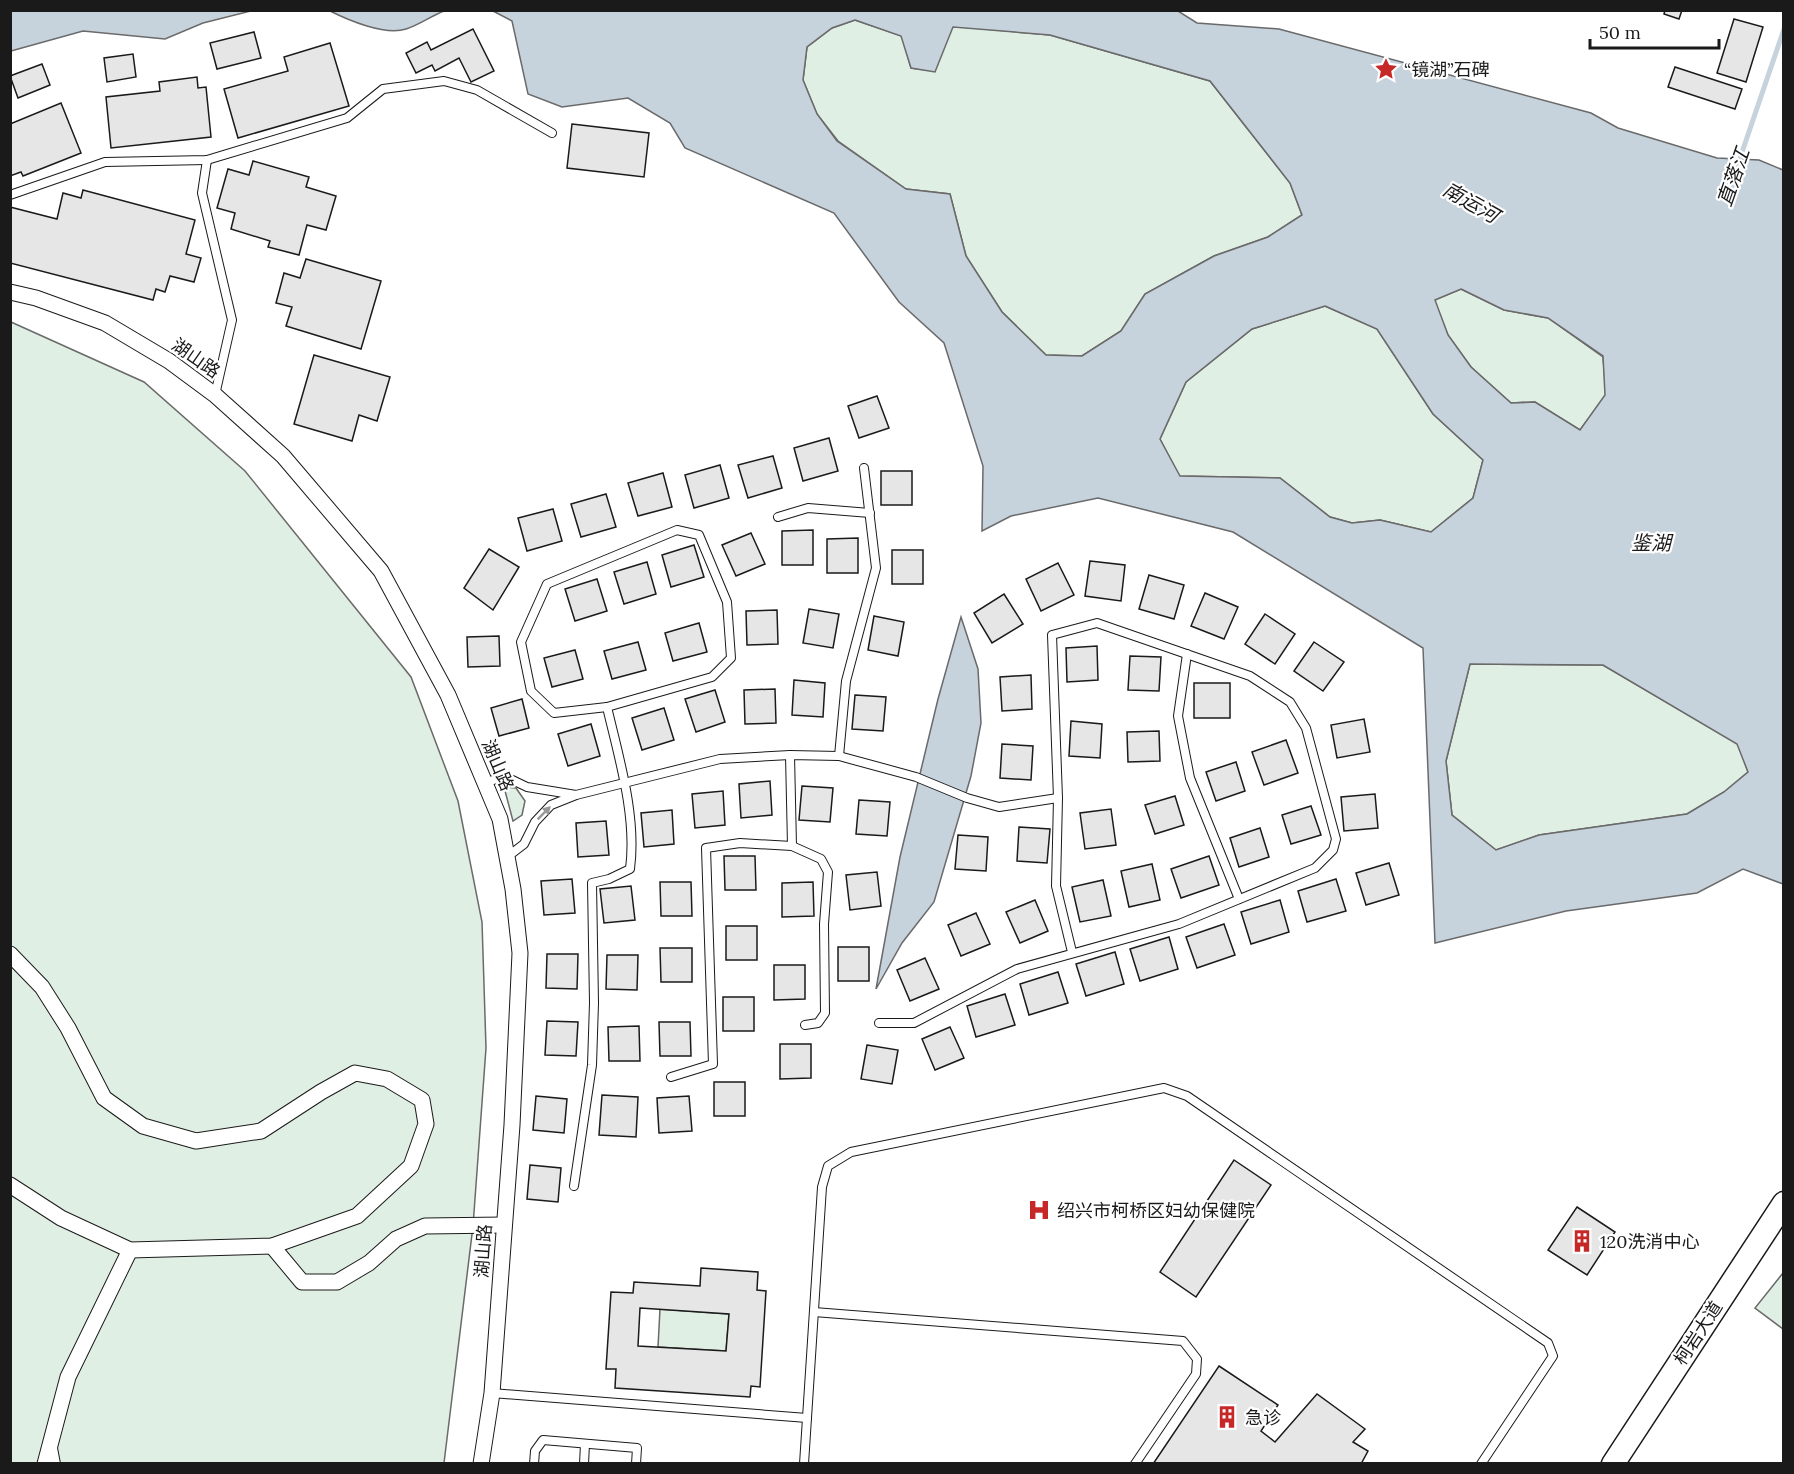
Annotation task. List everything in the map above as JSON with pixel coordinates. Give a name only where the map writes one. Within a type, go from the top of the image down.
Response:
[{"type":"street","name":"湖山路","points":[[10,292],[36,298],[105,323],[169,361],[215,395],[283,456],[381,572],[448,695],[500,819],[513,889],[520,953],[512,1125],[492,1393],[481,1464]]},
{"type":"street","points":[[10,954],[42,987],[68,1028],[104,1098],[143,1126],[196,1141],[261,1131],[355,1073],[387,1079],[422,1100],[426,1124],[411,1166],[357,1216],[272,1246],[129,1250],[61,1218],[10,1185]]},
{"type":"street","name":"柯岩大道","points":[[1613,1464],[1784,1203]]},
{"type":"street","points":[[272,1246],[302,1282],[337,1282],[369,1263],[396,1239],[425,1226],[504,1225]]},
{"type":"street","points":[[45,1464],[68,1377],[129,1250]]},
{"type":"lane","points":[[10,195],[105,162],[207,160],[347,118],[383,89],[444,81],[477,90],[552,133]]},
{"type":"lane","points":[[207,160],[202,193],[232,320],[215,395]]},
{"type":"lane","points":[[839,756],[846,681],[876,568],[864,468]]},
{"type":"lane","points":[[778,517],[808,508],[870,513]]},
{"type":"lane","points":[[677,530],[699,535],[728,602],[731,658],[712,677],[607,707],[554,713],[531,691],[522,642],[547,584],[677,530]]},
{"type":"lane","points":[[879,1023],[914,1023],[1017,969],[1179,924],[1315,868],[1333,850],[1336,839],[1306,728],[1290,702],[1250,676],[1097,623],[1052,635],[1058,798],[1056,886],[1072,952]]},
{"type":"lane","points":[[1187,654],[1178,716],[1190,778],[1239,899]]},
{"type":"lane","points":[[574,1186],[592,1065],[594,1003],[592,883],[609,879],[630,869],[633,848],[624,783],[607,707]]},
{"type":"lane","points":[[790,755],[792,846]]},
{"type":"lane","points":[[507,857],[524,844],[535,822],[551,805],[576,795],[720,759],[790,755],[839,756],[916,777],[967,798],[999,807],[1058,798]]},
{"type":"lane","points":[[485,783],[504,776],[527,787],[576,795]]},
{"type":"lane","points":[[671,1077],[713,1064],[706,848],[740,843],[792,846],[821,859],[828,872],[824,924],[825,1012],[818,1023],[805,1025]]},
{"type":"lane","points":[[804,1464],[822,1187],[828,1166],[851,1152],[1164,1088],[1187,1096],[1548,1343],[1553,1356],[1481,1464]]},
{"type":"lane","points":[[814,1312],[1183,1341],[1197,1359],[1196,1374],[1135,1464]]},
{"type":"lane","points":[[492,1393],[807,1418]]},
{"type":"lane","points":[[51,1440],[56,1464]]},
{"type":"lane","points":[[534,1464],[535,1451],[543,1440],[637,1448],[636,1464]]},
{"type":"lane","points":[[584,1464],[585,1444]]},
{"type":"green space","points":[[855,20],[902,36],[911,68],[935,71],[952,26],[1050,35],[1210,81],[1290,183],[1302,215],[1268,237],[1214,256],[1145,294],[1121,331],[1082,356],[1046,355],[1002,312],[966,256],[950,194],[906,189],[838,141],[817,114],[803,80],[807,47],[832,28]]},
{"type":"green space","points":[[1461,289],[1504,310],[1548,318],[1603,357],[1606,395],[1580,430],[1535,402],[1511,403],[1471,367],[1448,335],[1434,300]]},
{"type":"green space","points":[[1325,306],[1377,329],[1433,414],[1483,460],[1473,498],[1431,532],[1380,520],[1352,523],[1330,517],[1280,478],[1179,476],[1160,439],[1186,382],[1252,329]]},
{"type":"green space","points":[[11,322],[144,382],[245,471],[411,677],[458,801],[482,922],[486,1048],[473,1226],[444,1463],[11,1464]]},
{"type":"green space","points":[[1470,664],[1603,665],[1738,744],[1748,772],[1724,792],[1687,814],[1539,835],[1496,850],[1452,815],[1446,761]]},
{"type":"green space","points":[[504,787],[516,788],[525,801],[522,815],[513,821]]},
{"type":"green space","points":[[1783,1273],[1783,1329],[1755,1308]]},
{"type":"green space","points":[[660,1309],[729,1314],[726,1351],[658,1347]]},
{"type":"water","points":[[11,10],[251,11],[203,23],[165,39],[83,31],[11,51]]},
{"type":"water","points":[[330,11],[444,11],[411,27],[397,31],[377,29]]},
{"type":"water","name":"鉴湖","points":[[493,11],[1178,11],[1197,23],[1279,29],[1591,113],[1618,128],[1717,158],[1759,160],[1783,170],[1783,884],[1743,869],[1697,893],[1566,911],[1435,943],[1423,648],[1233,532],[1098,498],[1011,516],[982,531],[983,466],[944,343],[899,302],[834,213],[685,148],[670,123],[628,98],[562,107],[528,94],[512,21]],"holes":[[[855,20],[901,36],[911,68],[935,72],[953,27],[1050,35],[1210,81],[1290,183],[1302,215],[1268,237],[1214,256],[1145,294],[1121,331],[1082,356],[1046,355],[1002,312],[966,256],[950,194],[906,189],[837,141],[817,114],[803,80],[807,47],[832,28]],[[1461,289],[1504,310],[1548,318],[1603,356],[1605,395],[1580,430],[1535,402],[1511,403],[1471,367],[1448,335],[1435,300]],[[1325,306],[1377,329],[1433,414],[1483,460],[1473,498],[1431,532],[1380,520],[1352,523],[1330,517],[1280,478],[1180,476],[1160,439],[1186,382],[1252,329]],[[1470,664],[1603,665],[1737,744],[1748,772],[1724,792],[1687,814],[1539,835],[1496,850],[1452,815],[1446,761]]]},
{"type":"water","points":[[961,617],[978,669],[981,723],[971,776],[934,902],[902,943],[876,989],[900,857],[938,699]]},
{"type":"building","points":[[1665,10],[1682,10],[1679,19],[1664,14]]},
{"type":"building","points":[[1734,19],[1763,27],[1746,82],[1717,73]]},
{"type":"building","points":[[473,29],[494,71],[471,82],[459,58],[435,71],[432,65],[416,73],[406,53],[427,42],[431,50]]},
{"type":"building","points":[[254,32],[261,58],[217,69],[210,43]]},
{"type":"building","points":[[330,43],[349,106],[238,138],[224,89],[288,71],[284,57]]},
{"type":"building","points":[[133,54],[136,77],[107,82],[104,58]]},
{"type":"building","points":[[42,64],[50,85],[18,98],[10,76]]},
{"type":"building","points":[[1675,67],[1742,89],[1735,109],[1668,87]]},
{"type":"building","points":[[197,77],[198,88],[206,87],[211,137],[111,148],[106,97],[160,91],[159,82]]},
{"type":"building","points":[[61,103],[81,153],[23,176],[21,172],[10,176],[10,124]]},
{"type":"building","points":[[572,124],[649,133],[644,177],[567,168]]},
{"type":"building","points":[[253,161],[309,177],[306,187],[336,196],[326,230],[307,225],[299,255],[268,247],[270,241],[231,229],[235,213],[217,208],[228,169],[249,175]]},
{"type":"building","points":[[83,190],[195,220],[186,254],[201,258],[194,282],[170,276],[165,292],[156,289],[153,300],[10,263],[10,207],[57,219],[63,193],[81,198]]},
{"type":"building","points":[[306,259],[381,281],[361,349],[286,326],[292,307],[276,303],[284,273],[300,278]]},
{"type":"building","points":[[314,355],[390,377],[377,421],[359,415],[352,441],[294,424]]},
{"type":"building","points":[[877,396],[889,428],[859,438],[848,406]]},
{"type":"building","points":[[829,438],[838,471],[803,481],[794,448]]},
{"type":"building","points":[[773,456],[782,488],[748,498],[738,465]]},
{"type":"building","points":[[720,465],[729,498],[694,508],[685,475]]},
{"type":"building","points":[[881,471],[912,471],[912,505],[881,505]]},
{"type":"building","points":[[663,473],[672,507],[638,516],[628,483]]},
{"type":"building","points":[[606,494],[616,527],[581,537],[571,504]]},
{"type":"building","points":[[553,509],[562,541],[527,551],[518,518]]},
{"type":"building","points":[[813,530],[813,565],[782,565],[782,531]]},
{"type":"building","points":[[751,533],[765,564],[736,576],[722,545]]},
{"type":"building","points":[[858,538],[858,573],[827,573],[827,539]]},
{"type":"building","points":[[694,545],[704,577],[671,587],[662,555]]},
{"type":"building","points":[[489,549],[519,567],[493,610],[464,588]]},
{"type":"building","points":[[892,550],[923,550],[923,584],[892,584]]},
{"type":"building","points":[[1090,561],[1125,565],[1121,601],[1085,596]]},
{"type":"building","points":[[647,562],[656,594],[624,604],[614,572]]},
{"type":"building","points":[[1058,563],[1074,595],[1041,611],[1026,579]]},
{"type":"building","points":[[1149,575],[1184,585],[1174,619],[1139,609]]},
{"type":"building","points":[[597,579],[607,611],[575,621],[565,589]]},
{"type":"building","points":[[1205,593],[1238,607],[1224,639],[1191,626]]},
{"type":"building","points":[[1004,594],[1023,624],[992,643],[974,613]]},
{"type":"building","points":[[809,609],[839,614],[833,648],[803,643]]},
{"type":"building","points":[[777,610],[778,644],[747,645],[746,611]]},
{"type":"building","points":[[1265,614],[1295,634],[1275,664],[1245,644]]},
{"type":"building","points":[[874,616],[904,622],[898,656],[868,650]]},
{"type":"building","points":[[699,623],[707,652],[673,661],[665,633]]},
{"type":"building","points":[[499,636],[500,666],[468,667],[467,637]]},
{"type":"building","points":[[638,642],[646,670],[612,679],[604,651]]},
{"type":"building","points":[[1314,642],[1344,662],[1323,691],[1294,671]]},
{"type":"building","points":[[1097,646],[1098,680],[1067,682],[1066,648]]},
{"type":"building","points":[[575,650],[583,679],[552,687],[544,658]]},
{"type":"building","points":[[1130,656],[1161,657],[1159,691],[1128,690]]},
{"type":"building","points":[[1031,675],[1032,709],[1002,711],[1000,677]]},
{"type":"building","points":[[794,680],[825,683],[823,717],[792,715]]},
{"type":"building","points":[[1194,683],[1230,683],[1230,718],[1194,718]]},
{"type":"building","points":[[775,689],[776,723],[745,724],[744,690]]},
{"type":"building","points":[[715,690],[725,722],[696,732],[685,699]]},
{"type":"building","points":[[855,695],[886,697],[883,731],[852,729]]},
{"type":"building","points":[[522,699],[529,728],[499,736],[491,708]]},
{"type":"building","points":[[664,708],[674,740],[642,750],[632,718]]},
{"type":"building","points":[[1364,719],[1370,752],[1337,758],[1331,725]]},
{"type":"building","points":[[1071,721],[1102,724],[1100,758],[1069,756]]},
{"type":"building","points":[[591,724],[600,756],[568,766],[558,734]]},
{"type":"building","points":[[1159,731],[1160,761],[1128,762],[1127,732]]},
{"type":"building","points":[[1286,740],[1298,773],[1264,785],[1252,752]]},
{"type":"building","points":[[1002,744],[1033,746],[1031,780],[1000,778]]},
{"type":"building","points":[[1236,762],[1245,791],[1216,801],[1206,772]]},
{"type":"building","points":[[770,781],[772,815],[741,818],[739,784]]},
{"type":"building","points":[[802,786],[833,788],[830,822],[799,820]]},
{"type":"building","points":[[723,791],[725,825],[695,828],[692,794]]},
{"type":"building","points":[[1375,794],[1378,828],[1344,831],[1341,797]]},
{"type":"building","points":[[1175,796],[1184,825],[1155,834],[1145,805]]},
{"type":"building","points":[[859,800],[890,802],[887,836],[856,834]]},
{"type":"building","points":[[1311,806],[1321,835],[1291,844],[1282,815]]},
{"type":"building","points":[[1111,809],[1116,845],[1085,849],[1080,813]]},
{"type":"building","points":[[672,810],[674,844],[644,847],[641,813]]},
{"type":"building","points":[[606,821],[609,855],[578,857],[576,823]]},
{"type":"building","points":[[1019,827],[1050,829],[1047,863],[1017,861]]},
{"type":"building","points":[[1260,828],[1269,857],[1239,867],[1230,838]]},
{"type":"building","points":[[958,835],[988,837],[986,871],[955,869]]},
{"type":"building","points":[[724,856],[755,856],[756,890],[725,890]]},
{"type":"building","points":[[1209,856],[1219,885],[1181,898],[1171,869]]},
{"type":"building","points":[[1389,863],[1399,895],[1366,905],[1356,873]]},
{"type":"building","points":[[1152,864],[1160,900],[1129,907],[1121,871]]},
{"type":"building","points":[[877,872],[881,906],[850,910],[846,875]]},
{"type":"building","points":[[572,879],[575,913],[544,915],[541,881]]},
{"type":"building","points":[[1336,879],[1346,911],[1307,922],[1298,891]]},
{"type":"building","points":[[1103,880],[1111,916],[1080,922],[1072,887]]},
{"type":"building","points":[[660,882],[691,882],[692,916],[661,916]]},
{"type":"building","points":[[813,882],[814,916],[782,917],[782,883]]},
{"type":"building","points":[[631,886],[635,920],[604,923],[600,889]]},
{"type":"building","points":[[1035,900],[1048,931],[1020,943],[1006,912]]},
{"type":"building","points":[[1280,900],[1289,932],[1251,944],[1241,912]]},
{"type":"building","points":[[976,913],[990,944],[961,956],[948,925]]},
{"type":"building","points":[[1224,924],[1235,955],[1197,968],[1186,937]]},
{"type":"building","points":[[726,926],[757,926],[757,960],[726,960]]},
{"type":"building","points":[[1169,937],[1178,969],[1140,981],[1130,949]]},
{"type":"building","points":[[838,947],[869,947],[869,981],[838,981]]},
{"type":"building","points":[[660,948],[692,948],[692,982],[661,982]]},
{"type":"building","points":[[1115,952],[1124,984],[1086,996],[1076,964]]},
{"type":"building","points":[[547,954],[578,954],[577,989],[546,988]]},
{"type":"building","points":[[607,955],[638,955],[637,990],[606,989]]},
{"type":"building","points":[[925,958],[939,989],[910,1001],[897,970]]},
{"type":"building","points":[[774,965],[805,965],[805,999],[774,1000]]},
{"type":"building","points":[[1058,972],[1068,1003],[1029,1015],[1020,984]]},
{"type":"building","points":[[1005,994],[1015,1025],[976,1037],[967,1006]]},
{"type":"building","points":[[723,997],[754,997],[754,1031],[723,1031]]},
{"type":"building","points":[[547,1021],[578,1022],[576,1056],[545,1055]]},
{"type":"building","points":[[659,1022],[690,1022],[691,1056],[660,1056]]},
{"type":"building","points":[[639,1026],[640,1061],[609,1061],[608,1027]]},
{"type":"building","points":[[950,1027],[964,1058],[935,1070],[922,1039]]},
{"type":"building","points":[[780,1044],[811,1044],[811,1078],[780,1079]]},
{"type":"building","points":[[867,1045],[898,1050],[892,1084],[861,1079]]},
{"type":"building","points":[[714,1082],[745,1082],[745,1116],[714,1116]]},
{"type":"building","points":[[602,1095],[638,1097],[636,1137],[599,1135]]},
{"type":"building","points":[[536,1096],[567,1099],[564,1133],[533,1130]]},
{"type":"building","points":[[689,1096],[692,1131],[659,1133],[657,1098]]},
{"type":"building","points":[[1234,1160],[1271,1185],[1196,1297],[1160,1272]]},
{"type":"building","points":[[530,1165],[561,1168],[558,1202],[527,1199]]},
{"type":"building","name":"120洗消中心","points":[[1577,1207],[1615,1232],[1587,1275],[1548,1250]]},
{"type":"building","points":[[701,1268],[758,1272],[757,1290],[766,1291],[760,1387],[751,1386],[750,1397],[615,1388],[616,1369],[606,1369],[611,1292],[633,1293],[634,1282],[700,1286]],"holes":[[[640,1308],[729,1314],[726,1351],[638,1346]]]},
{"type":"building","name":"急诊","points":[[1219,1366],[1278,1405],[1261,1431],[1275,1442],[1317,1394],[1365,1429],[1353,1442],[1368,1451],[1361,1464],[1153,1464]]},
{"type":"waterway","name":"直落江","points":[[1738,164],[1784,29]]},
{"type":"place","name":"“镜湖”石碑","points":[[1386,69]]},
{"type":"place","name":"绍兴市柯桥区妇幼保健院","points":[[1039,1210]]},
{"type":"place","name":"120洗消中心","points":[[1582,1241]]},
{"type":"place","name":"急诊","points":[[1227,1417]]},
{"type":"water label","name":"南运河","points":[[1471,202]]}]
